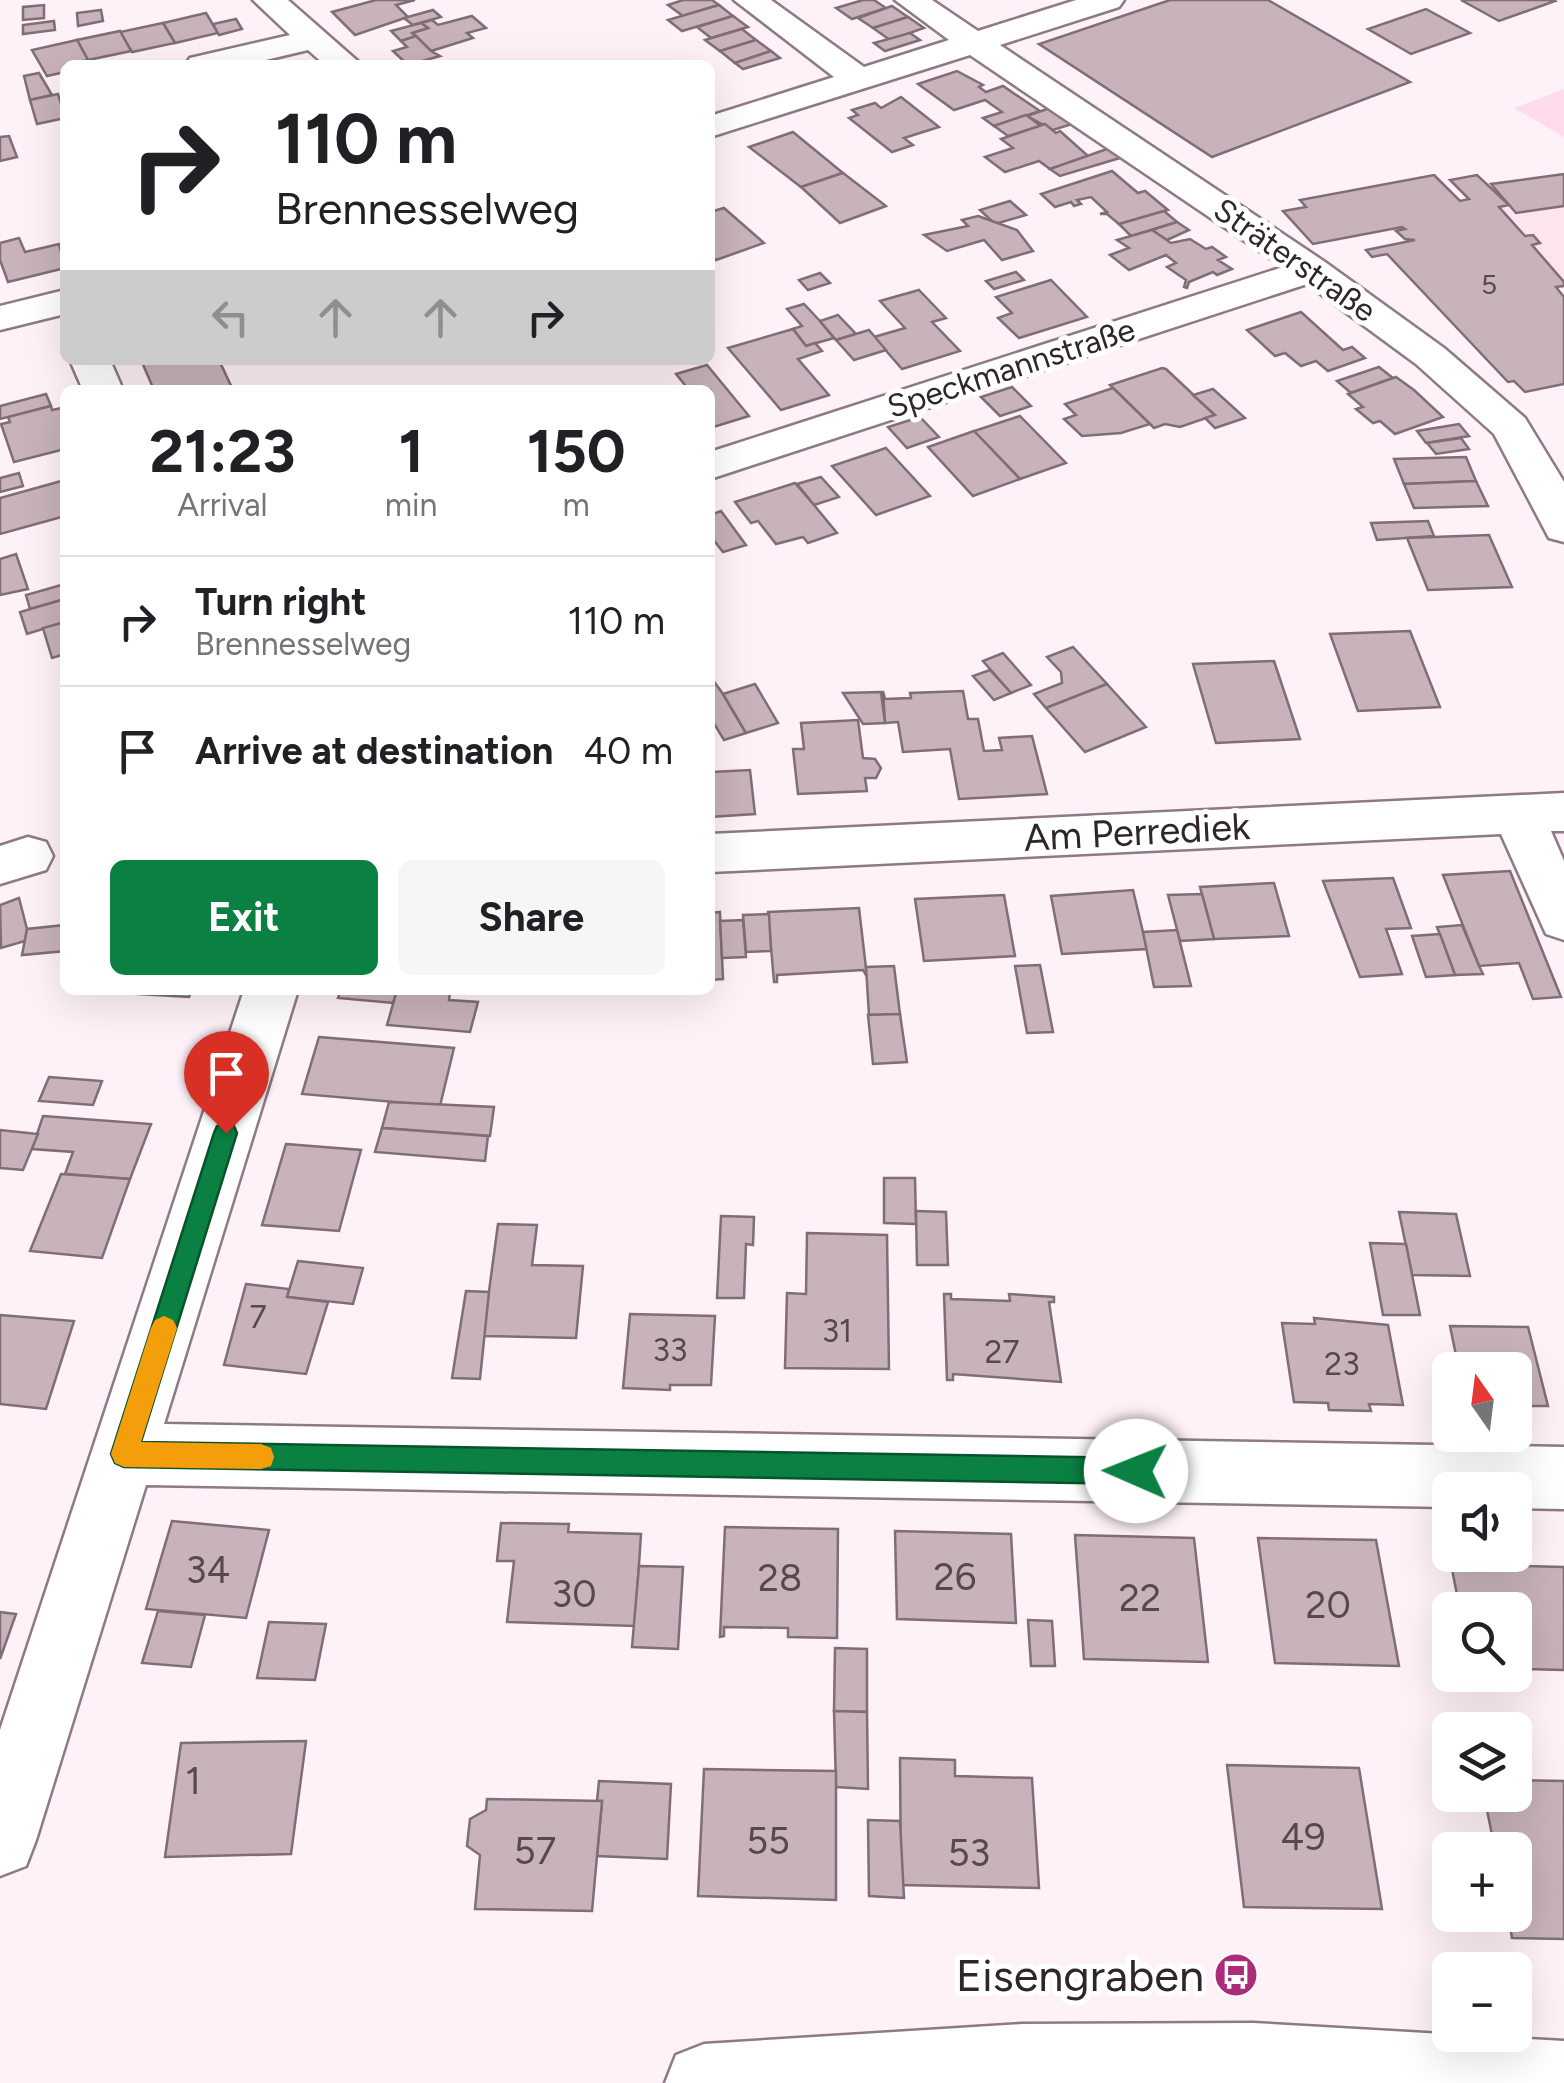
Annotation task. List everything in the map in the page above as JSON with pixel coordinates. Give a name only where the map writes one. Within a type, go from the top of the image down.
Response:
[{"type":"street","points":[[269,0],[339,60]]},
{"type":"street","points":[[750,0],[859,79]]},
{"type":"street","name":"Sträterstraße","points":[[911,0],[1312,270],[1430,356],[1510,427],[1548,489],[1564,528]]},
{"type":"street","points":[[715,125],[1108,0]]},
{"type":"street","points":[[224,60],[314,39]]},
{"type":"street","name":"Speckmannstraße","points":[[715,464],[1312,270]]},
{"type":"street","points":[[0,318],[60,303]]},
{"type":"street","points":[[1541,813],[1564,920]]},
{"type":"street","name":"Am Perrediek","points":[[715,853],[1541,813]]},
{"type":"street","points":[[0,1840],[269,995]]},
{"type":"street","points":[[124,1454],[1564,1478]]},
{"type":"street","points":[[704,2083],[1252,2062],[1564,2080]]},
{"type":"shaded area","points":[[1564,89],[1564,137],[1514,108]]},
{"type":"shaded area","points":[[1509,205],[1516,213],[1564,206],[1564,282],[1532,245],[1539,243],[1533,235],[1525,236],[1499,207]]},
{"type":"building","points":[[376,0],[415,0],[396,5],[408,17],[355,35],[332,12]]},
{"type":"building","points":[[683,0],[712,0],[719,5],[683,16],[668,5]]},
{"type":"building","points":[[874,0],[886,8],[852,19],[836,8]]},
{"type":"building","points":[[1170,0],[1268,0],[1410,82],[1212,157],[1039,44]]},
{"type":"building","points":[[1461,0],[1553,0],[1555,1],[1499,21]]},
{"type":"building","points":[[44,5],[44,18],[23,20],[23,7]]},
{"type":"building","points":[[719,5],[733,16],[682,31],[668,20]]},
{"type":"building","points":[[892,6],[908,17],[873,28],[858,18]]},
{"type":"building","points":[[1426,9],[1470,33],[1411,54],[1368,29]]},
{"type":"building","points":[[101,10],[103,21],[78,26],[77,13]]},
{"type":"building","points":[[433,10],[441,17],[413,25],[404,18]]},
{"type":"building","points":[[206,13],[218,33],[175,43],[163,23]]},
{"type":"building","points":[[472,16],[486,28],[467,33],[473,38],[431,51],[412,33],[428,28],[421,23],[432,20],[438,25]]},
{"type":"building","points":[[733,16],[748,27],[711,38],[697,27]]},
{"type":"building","points":[[908,17],[924,28],[890,40],[873,28]]},
{"type":"building","points":[[236,19],[242,29],[219,35],[213,24]]},
{"type":"building","points":[[54,21],[55,30],[23,34],[23,25]]},
{"type":"building","points":[[163,23],[175,43],[132,52],[120,32]]},
{"type":"building","points":[[421,23],[428,28],[401,41],[391,31]]},
{"type":"building","points":[[742,29],[756,40],[720,51],[705,40]]},
{"type":"building","points":[[120,31],[131,51],[88,60],[77,40]]},
{"type":"building","points":[[910,33],[920,40],[885,51],[874,43]]},
{"type":"building","points":[[416,36],[440,56],[403,60],[393,51],[407,47],[401,41]]},
{"type":"building","points":[[77,40],[88,60],[60,60],[60,73],[47,76],[32,50]]},
{"type":"building","points":[[756,40],[771,51],[735,63],[720,51]]},
{"type":"building","points":[[771,51],[780,58],[743,69],[735,63]]},
{"type":"building","points":[[957,71],[983,85],[979,87],[986,92],[1003,86],[1040,111],[994,126],[983,118],[1002,112],[985,100],[954,110],[918,84]]},
{"type":"building","points":[[39,73],[52,95],[30,100],[24,76]]},
{"type":"building","points":[[58,94],[60,119],[37,124],[30,100]]},
{"type":"building","points":[[901,97],[939,127],[904,138],[913,145],[892,152],[849,118],[858,115],[852,110],[875,103],[881,108]]},
{"type":"building","points":[[1050,108],[1072,124],[1053,130],[1027,116]]},
{"type":"building","points":[[1026,115],[1041,126],[1008,136],[994,126]]},
{"type":"building","points":[[1045,124],[1056,133],[1060,131],[1088,156],[1050,169],[1039,161],[1005,172],[985,157],[1013,148],[1001,139]]},
{"type":"building","points":[[793,132],[843,173],[801,187],[749,147]]},
{"type":"building","points":[[9,136],[17,157],[0,161],[0,137]]},
{"type":"building","points":[[1107,149],[1120,158],[1060,176],[1050,169]]},
{"type":"building","points":[[1112,171],[1138,193],[1145,191],[1168,210],[1119,224],[1107,214],[1100,214],[1107,212],[1091,197],[1077,200],[1081,204],[1074,206],[1071,202],[1055,207],[1041,194]]},
{"type":"building","points":[[843,173],[886,206],[840,223],[801,187]]},
{"type":"building","points":[[1564,174],[1564,206],[1516,213],[1491,184]]},
{"type":"building","points":[[1434,175],[1460,201],[1469,199],[1450,180],[1477,175],[1509,205],[1499,207],[1525,236],[1533,235],[1540,243],[1532,245],[1564,282],[1564,286],[1556,287],[1564,297],[1564,384],[1525,392],[1514,381],[1508,382],[1387,254],[1372,257],[1366,250],[1415,240],[1405,239],[1396,231],[1405,229],[1402,227],[1313,244],[1283,211],[1306,207],[1300,200]]},
{"type":"building","points":[[1010,201],[1026,215],[995,224],[980,210]]},
{"type":"building","points":[[724,208],[764,243],[716,260],[715,211]]},
{"type":"building","points":[[1164,211],[1177,222],[1131,236],[1119,224]]},
{"type":"building","points":[[978,216],[1017,230],[1033,251],[1002,260],[984,240],[947,251],[924,235],[968,226],[962,220]]},
{"type":"building","points":[[1177,222],[1189,230],[1167,240],[1152,230]]},
{"type":"building","points":[[1152,230],[1171,243],[1190,239],[1206,249],[1212,247],[1226,257],[1218,260],[1232,269],[1189,282],[1187,288],[1186,280],[1167,267],[1176,263],[1166,255],[1129,270],[1110,255],[1129,248],[1117,240]]},
{"type":"building","points":[[19,238],[25,252],[59,244],[60,269],[8,282],[0,260],[0,243]]},
{"type":"building","points":[[1016,272],[1024,280],[994,289],[986,281]]},
{"type":"building","points":[[820,273],[830,283],[808,290],[799,280]]},
{"type":"building","points":[[1051,280],[1087,317],[1019,338],[998,318],[1012,313],[996,297]]},
{"type":"building","points":[[919,290],[946,318],[932,322],[960,351],[902,369],[874,337],[905,328],[880,301]]},
{"type":"building","points":[[804,304],[834,338],[806,346],[793,329],[802,326],[787,309]]},
{"type":"building","points":[[1301,312],[1343,350],[1352,347],[1365,358],[1328,371],[1316,361],[1301,366],[1285,353],[1275,356],[1247,330]]},
{"type":"building","points":[[838,315],[856,334],[836,340],[820,321]]},
{"type":"building","points":[[793,329],[806,346],[815,343],[822,351],[798,359],[829,395],[781,410],[728,348]]},
{"type":"building","points":[[869,330],[886,350],[854,360],[836,340]]},
{"type":"building","points":[[143,365],[221,365],[231,385],[152,385]]},
{"type":"building","points":[[707,365],[749,416],[715,426],[715,385],[685,385],[676,374]]},
{"type":"building","points":[[1379,367],[1393,378],[1351,393],[1337,381]]},
{"type":"building","points":[[1162,368],[1215,415],[1180,427],[1165,424],[1154,428],[1110,385]]},
{"type":"building","points":[[1396,377],[1443,417],[1395,434],[1356,409],[1363,407],[1348,394]]},
{"type":"building","points":[[1012,387],[1031,406],[1000,416],[981,397]]},
{"type":"building","points":[[1113,388],[1150,424],[1121,433],[1082,436],[1064,419],[1076,415],[1065,404]]},
{"type":"building","points":[[1213,389],[1245,418],[1215,428],[1205,418],[1215,415],[1193,395]]},
{"type":"building","points":[[46,394],[51,406],[0,419],[0,406]]},
{"type":"building","points":[[51,406],[52,410],[60,408],[60,450],[14,462],[1,424],[10,422],[8,417]]},
{"type":"building","points":[[1020,416],[1066,463],[1020,479],[974,431]]},
{"type":"building","points":[[920,417],[939,437],[907,448],[888,427]]},
{"type":"building","points":[[1459,424],[1469,436],[1426,443],[1417,431]]},
{"type":"building","points":[[974,431],[1020,479],[973,496],[928,447]]},
{"type":"building","points":[[1461,438],[1469,449],[1436,454],[1427,443]]},
{"type":"building","points":[[886,448],[930,496],[876,515],[832,466]]},
{"type":"building","points":[[1466,457],[1476,481],[1404,484],[1394,459]]},
{"type":"building","points":[[19,473],[23,486],[0,492],[0,478]]},
{"type":"building","points":[[821,477],[839,497],[814,505],[797,484]]},
{"type":"building","points":[[60,481],[60,517],[0,534],[0,498]]},
{"type":"building","points":[[1476,481],[1488,506],[1414,508],[1404,484]]},
{"type":"building","points":[[795,483],[837,533],[808,543],[803,537],[776,544],[758,521],[751,523],[735,502]]},
{"type":"building","points":[[721,511],[746,545],[723,552],[715,542],[715,513]]},
{"type":"building","points":[[1428,521],[1434,536],[1377,540],[1371,523]]},
{"type":"building","points":[[1489,535],[1512,587],[1428,590],[1407,538]]},
{"type":"building","points":[[16,554],[28,589],[0,595],[0,559]]},
{"type":"building","points":[[60,585],[60,600],[30,609],[26,595]]},
{"type":"building","points":[[60,600],[60,624],[27,634],[20,612]]},
{"type":"building","points":[[60,623],[60,656],[52,658],[43,628]]},
{"type":"building","points":[[1410,631],[1440,707],[1358,711],[1330,634]]},
{"type":"building","points":[[1073,647],[1107,684],[1046,708],[1034,694],[1062,683],[1061,672],[1047,657]]},
{"type":"building","points":[[1003,653],[1031,685],[1011,693],[983,661]]},
{"type":"building","points":[[1274,661],[1300,739],[1216,743],[1193,664]]},
{"type":"building","points":[[990,670],[1011,693],[994,700],[973,676]]},
{"type":"building","points":[[715,683],[746,733],[724,740],[715,725]]},
{"type":"building","points":[[755,684],[778,723],[746,733],[723,694]]},
{"type":"building","points":[[1107,684],[1146,727],[1085,752],[1046,708]]},
{"type":"building","points":[[883,691],[885,699],[911,698],[910,693],[963,691],[968,719],[978,719],[984,751],[1002,750],[999,738],[1032,736],[1047,794],[959,799],[950,749],[903,752],[898,722],[885,723]]},
{"type":"building","points":[[881,692],[885,723],[863,724],[843,693]]},
{"type":"building","points":[[858,720],[863,758],[875,759],[881,768],[876,778],[865,778],[867,791],[798,794],[793,749],[804,749],[801,723]]},
{"type":"building","points":[[750,770],[755,814],[715,817],[715,772]]},
{"type":"building","points":[[1510,871],[1561,997],[1533,999],[1519,963],[1479,966],[1443,875]]},
{"type":"building","points":[[1393,878],[1411,928],[1386,929],[1402,974],[1360,977],[1323,881]]},
{"type":"building","points":[[1274,883],[1289,936],[1214,939],[1200,887]]},
{"type":"building","points":[[1133,890],[1147,949],[1062,954],[1051,896]]},
{"type":"building","points":[[1202,894],[1214,939],[1180,941],[1168,895]]},
{"type":"building","points":[[1004,895],[1015,956],[924,961],[915,899]]},
{"type":"building","points":[[19,898],[27,929],[25,941],[1,948],[0,905]]},
{"type":"building","points":[[859,908],[867,977],[863,970],[777,975],[774,982],[768,912]]},
{"type":"building","points":[[715,912],[720,912],[723,979],[715,980]]},
{"type":"building","points":[[769,914],[771,951],[746,952],[743,915]]},
{"type":"building","points":[[743,920],[746,957],[722,958],[720,921]]},
{"type":"building","points":[[1462,925],[1483,974],[1455,975],[1437,927]]},
{"type":"building","points":[[60,926],[60,951],[22,955],[27,929]]},
{"type":"building","points":[[1177,930],[1191,986],[1154,987],[1143,932]]},
{"type":"building","points":[[1440,934],[1455,975],[1426,977],[1412,936]]},
{"type":"building","points":[[1040,965],[1053,1032],[1027,1033],[1015,966]]},
{"type":"building","points":[[894,966],[900,1014],[869,1015],[866,967]]},
{"type":"building","points":[[339,995],[395,995],[393,1003],[338,998]]},
{"type":"building","points":[[396,995],[450,995],[449,1000],[478,1002],[470,1032],[387,1025]]},
{"type":"building","points":[[900,1014],[907,1062],[873,1064],[868,1015]]},
{"type":"building","points":[[319,1037],[454,1048],[440,1106],[302,1094]]},
{"type":"building","points":[[49,1077],[102,1081],[93,1105],[39,1101]]},
{"type":"building","points":[[389,1102],[494,1107],[490,1136],[382,1128]]},
{"type":"building","points":[[43,1116],[151,1124],[130,1179],[65,1174],[73,1152],[32,1149]]},
{"type":"building","points":[[382,1128],[488,1136],[485,1161],[375,1152]]},
{"type":"building","points":[[0,1130],[38,1134],[23,1170],[0,1168]]},
{"type":"building","points":[[286,1144],[361,1150],[339,1231],[262,1225]]},
{"type":"building","points":[[61,1174],[130,1179],[102,1258],[30,1251]]},
{"type":"building","points":[[884,1178],[915,1178],[916,1224],[884,1223]]},
{"type":"building","points":[[916,1211],[946,1212],[948,1265],[917,1265]]},
{"type":"building","points":[[1399,1212],[1456,1214],[1470,1276],[1412,1275]]},
{"type":"building","points":[[721,1216],[754,1217],[753,1245],[746,1244],[744,1298],[717,1298]]},
{"type":"building","points":[[498,1224],[537,1225],[532,1265],[583,1266],[576,1338],[483,1336]]},
{"type":"building","points":[[807,1233],[887,1235],[889,1369],[785,1368],[787,1293],[806,1294]]},
{"type":"building","points":[[1370,1243],[1406,1244],[1420,1315],[1383,1315]]},
{"type":"building","points":[[298,1261],[363,1268],[353,1304],[287,1297]]},
{"type":"building","points":[[246,1284],[289,1289],[287,1297],[328,1302],[306,1374],[224,1365]]},
{"type":"building","points":[[466,1291],[489,1292],[480,1379],[452,1378]]},
{"type":"building","points":[[944,1294],[951,1294],[951,1299],[1010,1301],[1009,1294],[1054,1297],[1054,1302],[1049,1302],[1061,1382],[953,1374],[953,1380],[947,1380]]},
{"type":"building","points":[[630,1314],[715,1316],[711,1385],[670,1385],[670,1390],[623,1388]]},
{"type":"building","points":[[0,1315],[74,1321],[46,1409],[0,1404]]},
{"type":"building","points":[[1314,1318],[1388,1325],[1403,1405],[1369,1404],[1371,1411],[1329,1410],[1328,1403],[1294,1402],[1282,1323],[1315,1324]]},
{"type":"building","points":[[1450,1326],[1528,1327],[1548,1406],[1532,1406],[1532,1352],[1455,1352]]},
{"type":"building","points":[[172,1521],[269,1530],[246,1618],[146,1609]]},
{"type":"building","points":[[501,1523],[569,1524],[568,1532],[641,1534],[635,1626],[507,1622],[514,1561],[497,1561]]},
{"type":"building","points":[[725,1527],[838,1529],[837,1638],[788,1637],[788,1628],[724,1627],[724,1636],[720,1637]]},
{"type":"building","points":[[895,1531],[1011,1534],[1016,1623],[897,1619]]},
{"type":"building","points":[[1075,1535],[1194,1538],[1208,1662],[1084,1659]]},
{"type":"building","points":[[1258,1538],[1376,1540],[1399,1666],[1275,1663]]},
{"type":"building","points":[[639,1566],[683,1567],[678,1649],[632,1647]]},
{"type":"building","points":[[1532,1566],[1564,1567],[1564,1670],[1532,1669],[1532,1592],[1456,1592],[1453,1572],[1532,1572]]},
{"type":"building","points":[[158,1611],[205,1615],[191,1667],[142,1663]]},
{"type":"building","points":[[0,1612],[16,1614],[0,1659]]},
{"type":"building","points":[[1028,1620],[1052,1621],[1055,1666],[1031,1666]]},
{"type":"building","points":[[269,1622],[326,1624],[315,1680],[257,1678]]},
{"type":"building","points":[[835,1648],[867,1649],[867,1712],[834,1711]]},
{"type":"building","points":[[834,1711],[867,1712],[868,1789],[836,1787]]},
{"type":"building","points":[[306,1741],[291,1854],[165,1857],[181,1743]]},
{"type":"building","points":[[900,1758],[955,1760],[955,1776],[1032,1778],[1039,1888],[901,1885]]},
{"type":"building","points":[[1227,1765],[1359,1768],[1382,1909],[1244,1907]]},
{"type":"building","points":[[704,1769],[836,1771],[836,1900],[698,1896]]},
{"type":"building","points":[[1532,1780],[1564,1781],[1564,1939],[1512,1938],[1511,1932],[1532,1932],[1532,1832],[1491,1832],[1487,1812],[1532,1812]]},
{"type":"building","points":[[599,1781],[671,1784],[667,1859],[597,1856],[602,1801],[597,1801]]},
{"type":"building","points":[[487,1799],[602,1801],[592,1911],[475,1909],[480,1855],[467,1846],[470,1819],[486,1810]]},
{"type":"building","points":[[868,1820],[900,1821],[904,1898],[869,1896]]},
{"type":"slow traffic","points":[[164,1328],[124,1454],[261,1457]]},
{"type":"place","name":"Eisengraben","points":[[1236,1975]]},
{"type":"route","points":[[226,1133],[124,1454],[1136,1471]]}]
